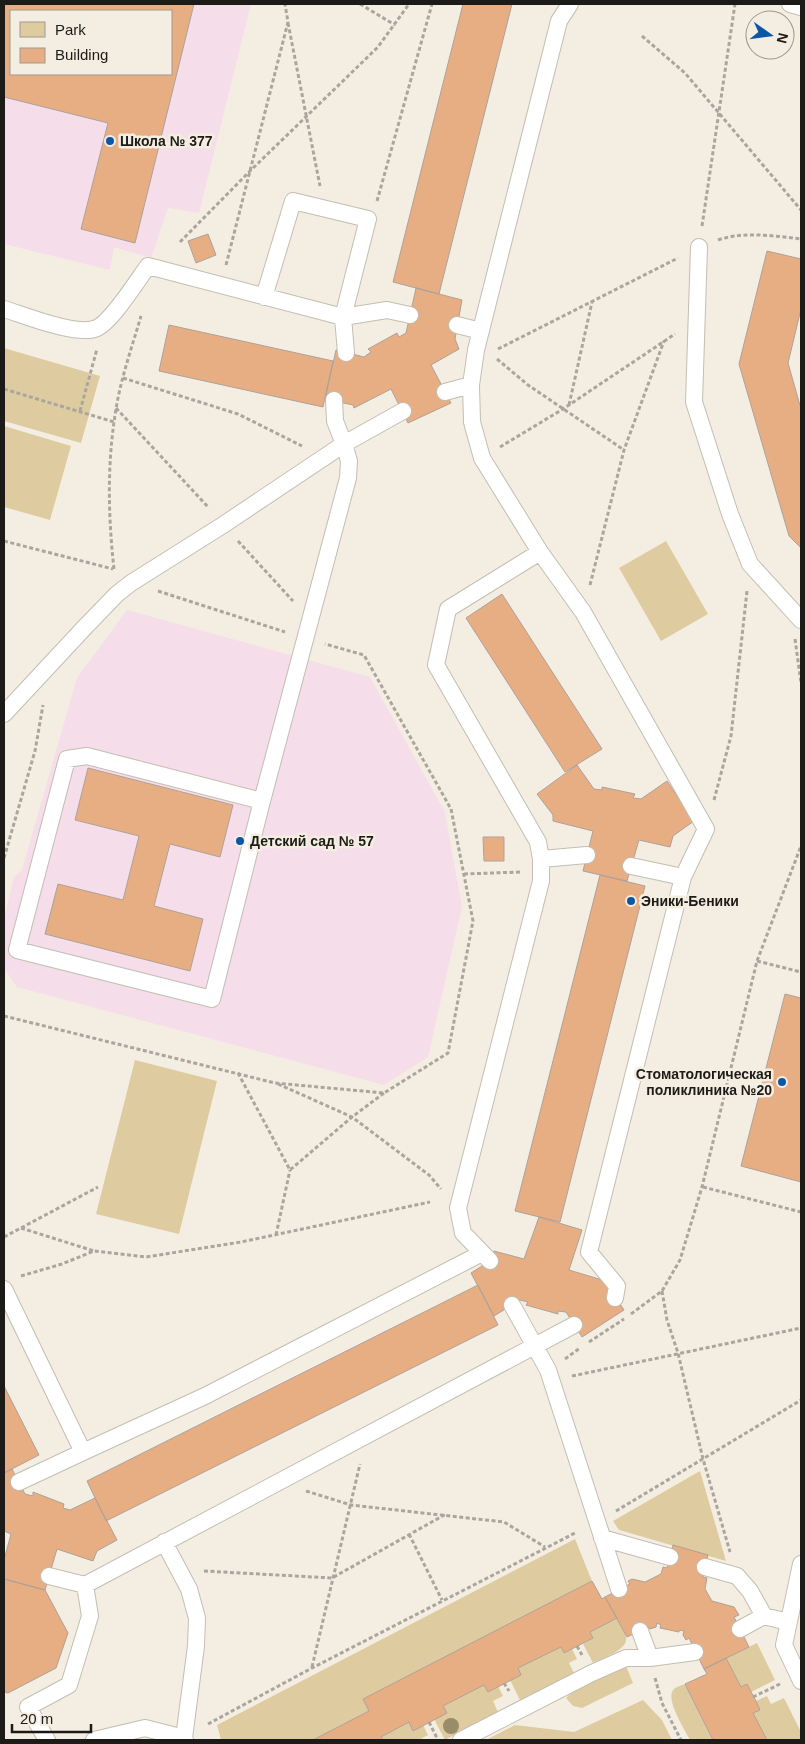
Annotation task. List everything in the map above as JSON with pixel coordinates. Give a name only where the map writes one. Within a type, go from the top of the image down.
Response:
[{"type":"lane","points":[[570,4],[559,21],[476,350],[471,385],[472,422],[482,458],[540,552],[583,612],[706,829],[683,877],[589,1252],[616,1286],[616,1298]]},
{"type":"lane","points":[[790,4],[801,7]]},
{"type":"lane","points":[[264,297],[293,201],[368,219],[343,316],[346,353]]},
{"type":"lane","points":[[699,247],[694,402],[730,514],[750,564],[796,614]]},
{"type":"lane","points":[[4,309],[76,331],[96,329],[110,316],[148,266],[343,316],[387,310],[410,315]]},
{"type":"lane","points":[[457,325],[481,331]]},
{"type":"lane","points":[[445,392],[471,385]]},
{"type":"lane","points":[[262,801],[87,756],[60,758],[17,950],[212,999],[262,801],[348,478],[349,461],[335,421],[334,400]]},
{"type":"lane","points":[[4,714],[117,594],[131,583],[223,525],[344,444],[403,412]]},
{"type":"lane","points":[[18,1482],[205,1396],[486,1257],[463,1233],[458,1208],[541,880],[541,859],[538,842],[436,665],[448,609],[540,552]]},
{"type":"lane","points":[[541,859],[587,854]]},
{"type":"lane","points":[[631,866],[683,877]]},
{"type":"lane","points":[[4,1289],[83,1452]]},
{"type":"lane","points":[[512,1305],[535,1345],[549,1375],[619,1589]]},
{"type":"lane","points":[[49,1576],[85,1585],[574,1325]]},
{"type":"lane","points":[[602,1538],[670,1557]]},
{"type":"lane","points":[[94,1740],[144,1728],[184,1739],[196,1646],[197,1618],[189,1589],[164,1542]]},
{"type":"lane","points":[[800,1678],[784,1645],[801,1564]]},
{"type":"lane","points":[[705,1567],[737,1576],[750,1591],[764,1616]]},
{"type":"lane","points":[[47,1740],[28,1707],[69,1685],[90,1616],[85,1585]]},
{"type":"lane","points":[[740,1629],[764,1616],[788,1622]]},
{"type":"lane","points":[[640,1631],[650,1658]]},
{"type":"lane","points":[[461,1740],[592,1673],[626,1658],[650,1658],[695,1652]]},
{"type":"path","points":[[285,4],[321,192]]},
{"type":"path","points":[[360,4],[395,24]]},
{"type":"path","points":[[180,242],[378,47],[410,4]]},
{"type":"path","points":[[368,219],[380,196],[432,4]]},
{"type":"path","points":[[699,247],[734,4]]},
{"type":"path","points":[[228,258],[288,22]]},
{"type":"path","points":[[642,36],[685,73],[801,210]]},
{"type":"path","points":[[624,450],[528,385],[490,354],[699,247],[727,237],[763,235],[801,239]]},
{"type":"path","points":[[569,405],[592,301]]},
{"type":"path","points":[[117,594],[109,527],[109,473],[114,422],[123,378],[141,314]]},
{"type":"path","points":[[482,458],[563,409],[697,320]]},
{"type":"path","points":[[583,612],[624,450],[664,342]]},
{"type":"path","points":[[80,411],[90,374]]},
{"type":"path","points":[[123,378],[238,414],[325,457]]},
{"type":"path","points":[[4,389],[114,422]]},
{"type":"path","points":[[4,541],[114,569]]},
{"type":"path","points":[[706,829],[731,736],[750,564]]},
{"type":"path","points":[[131,583],[364,655],[451,809],[473,921],[448,1053],[384,1093],[352,1117],[290,1170],[276,1235]]},
{"type":"path","points":[[796,614],[801,683]]},
{"type":"path","points":[[4,858],[35,751],[44,703]]},
{"type":"path","points":[[589,1343],[662,1291],[680,1260],[702,1186],[757,961],[801,846]]},
{"type":"path","points":[[464,874],[524,872],[541,859]]},
{"type":"path","points":[[757,961],[801,972]]},
{"type":"path","points":[[4,1016],[275,1083],[352,1117],[429,1175],[458,1208]]},
{"type":"path","points":[[238,1073],[290,1170]]},
{"type":"path","points":[[275,1083],[384,1093]]},
{"type":"path","points":[[702,1186],[801,1212]]},
{"type":"path","points":[[4,1237],[98,1187]]},
{"type":"path","points":[[20,1228],[94,1251],[146,1257],[241,1242],[430,1202]]},
{"type":"path","points":[[20,1276],[62,1264],[94,1251]]},
{"type":"path","points":[[662,1291],[667,1320],[678,1353],[703,1459],[737,1576]]},
{"type":"path","points":[[549,1375],[678,1353],[801,1328]]},
{"type":"path","points":[[549,1375],[580,1348]]},
{"type":"path","points":[[184,1739],[312,1668],[596,1522],[801,1400]]},
{"type":"path","points":[[312,1668],[366,1435]]},
{"type":"path","points":[[277,1482],[351,1505],[446,1514],[504,1522],[545,1547]]},
{"type":"path","points":[[178,1570],[332,1578],[446,1514]]},
{"type":"path","points":[[409,1534],[442,1600]]},
{"type":"path","points":[[650,1658],[662,1703],[681,1740]]},
{"type":"path","points":[[753,1697],[800,1678]]},
{"type":"path","points":[[429,1722],[438,1740]]},
{"type":"shaded area","name":"Школа № 377","points":[[4,4],[251,4],[199,213],[168,208],[151,258],[114,247],[110,270],[4,244]]},
{"type":"shaded area","name":"Детский сад № 57","points":[[127,610],[370,677],[445,812],[462,907],[428,1057],[384,1085],[17,987],[4,968],[4,917],[14,877],[22,870],[77,678]]},
{"type":"green space","points":[[4,348],[100,376],[81,443],[4,421]]},
{"type":"green space","points":[[4,426],[71,446],[50,520],[4,507]]},
{"type":"green space","points":[[666,541],[708,614],[661,641],[619,568]]},
{"type":"green space","points":[[135,1060],[217,1081],[179,1234],[96,1214]]},
{"type":"green space","points":[[700,1471],[726,1561],[619,1530],[613,1521]]},
{"type":"green space","points":[[575,1539],[592,1581],[363,1699],[369,1711],[313,1740],[221,1740],[217,1725]]},
{"type":"green space","points":[[617,1618],[626,1637],[626,1642],[619,1650],[593,1663],[583,1644],[593,1638],[590,1632]]},
{"type":"green space","points":[[757,1643],[775,1680],[751,1692],[747,1684],[741,1687],[726,1658]]},
{"type":"green space","points":[[561,1647],[564,1653],[572,1649],[577,1659],[569,1663],[574,1673],[520,1700],[510,1680],[518,1668]]},
{"type":"green space","points":[[626,1666],[633,1683],[582,1708],[573,1706],[566,1698],[574,1690]]},
{"type":"green space","points":[[685,1684],[713,1740],[690,1740],[680,1722],[673,1706],[672,1693],[675,1688]]},
{"type":"green space","points":[[484,1685],[488,1692],[498,1686],[503,1696],[493,1701],[498,1712],[445,1740],[434,1719],[447,1713],[443,1706]]},
{"type":"green space","points":[[767,1696],[771,1704],[784,1698],[801,1732],[801,1740],[767,1740],[753,1713],[760,1710],[756,1701]]},
{"type":"green space","points":[[643,1700],[662,1720],[672,1740],[486,1740],[515,1725],[574,1732]]},
{"type":"green space","points":[[409,1722],[413,1730],[423,1725],[428,1735],[419,1740],[383,1740],[381,1737]]},
{"type":"building","points":[[4,4],[194,4],[135,243],[81,229],[108,123],[4,97]]},
{"type":"building","points":[[463,4],[512,4],[439,294],[393,282]]},
{"type":"building","points":[[208,234],[216,255],[196,263],[188,241]]},
{"type":"building","points":[[767,251],[801,259],[801,309],[788,363],[801,409],[801,548],[789,536],[739,364]]},
{"type":"building","points":[[416,288],[462,300],[455,339],[459,349],[431,365],[451,403],[408,423],[391,389],[354,408],[353,405],[325,399],[336,350],[364,357],[371,352],[368,349],[397,333],[399,337],[406,333]]},
{"type":"building","points":[[169,325],[333,361],[323,407],[159,371]]},
{"type":"building","points":[[502,594],[602,749],[565,772],[466,618]]},
{"type":"building","points":[[577,765],[594,789],[602,790],[602,787],[635,794],[633,798],[641,799],[667,781],[694,821],[673,836],[670,847],[639,840],[627,881],[583,871],[593,831],[553,821],[553,815],[537,794]]},
{"type":"building","points":[[88,768],[233,805],[220,857],[170,844],[154,906],[203,919],[190,971],[45,934],[58,884],[123,900],[139,836],[75,820]]},
{"type":"building","points":[[483,837],[504,837],[504,861],[484,861]]},
{"type":"building","points":[[600,875],[645,886],[560,1222],[515,1211]]},
{"type":"building","name":"Стоматологическая поликлиника №20","points":[[785,994],[801,998],[801,1182],[741,1166]]},
{"type":"building","points":[[539,1217],[582,1230],[569,1270],[609,1282],[610,1289],[624,1310],[582,1337],[566,1312],[558,1311],[558,1314],[526,1305],[528,1302],[520,1300],[494,1316],[471,1273],[490,1261],[494,1251],[524,1259]]},
{"type":"building","points":[[478,1285],[498,1325],[106,1521],[87,1481]]},
{"type":"building","points":[[4,1386],[39,1455],[4,1473]]},
{"type":"building","points":[[12,1469],[25,1494],[33,1496],[33,1492],[64,1504],[63,1508],[70,1510],[95,1498],[117,1540],[97,1551],[93,1561],[57,1549],[45,1590],[4,1579],[4,1560],[11,1534],[4,1531],[4,1473]]},
{"type":"building","points":[[673,1545],[708,1555],[703,1577],[707,1578],[705,1589],[712,1601],[734,1607],[739,1615],[734,1617],[749,1647],[704,1669],[689,1638],[686,1640],[683,1635],[684,1631],[679,1630],[679,1632],[660,1628],[661,1625],[657,1623],[656,1627],[650,1629],[648,1627],[627,1637],[605,1597],[630,1584],[628,1581],[632,1579],[645,1582],[661,1574],[663,1567],[667,1568]]},
{"type":"building","points":[[4,1579],[45,1590],[68,1633],[56,1668],[8,1693],[4,1692]]},
{"type":"building","points":[[592,1581],[602,1599],[605,1597],[617,1618],[590,1632],[593,1638],[564,1653],[561,1647],[518,1668],[521,1675],[488,1692],[484,1685],[443,1706],[447,1713],[413,1731],[409,1722],[381,1737],[383,1740],[313,1740],[369,1711],[363,1699]]},
{"type":"building","points":[[726,1658],[741,1687],[747,1684],[756,1701],[760,1710],[753,1713],[767,1740],[713,1740],[685,1684],[707,1674],[704,1669]]},
{"type":"place","name":"Школа № 377","points":[[110,141]]},
{"type":"place","name":"Детский сад № 57","points":[[240,841]]},
{"type":"place","name":"Эники-Беники","points":[[631,901]]},
{"type":"place","name":"Стоматологическая поликлиника №20","points":[[782,1082]]}]
